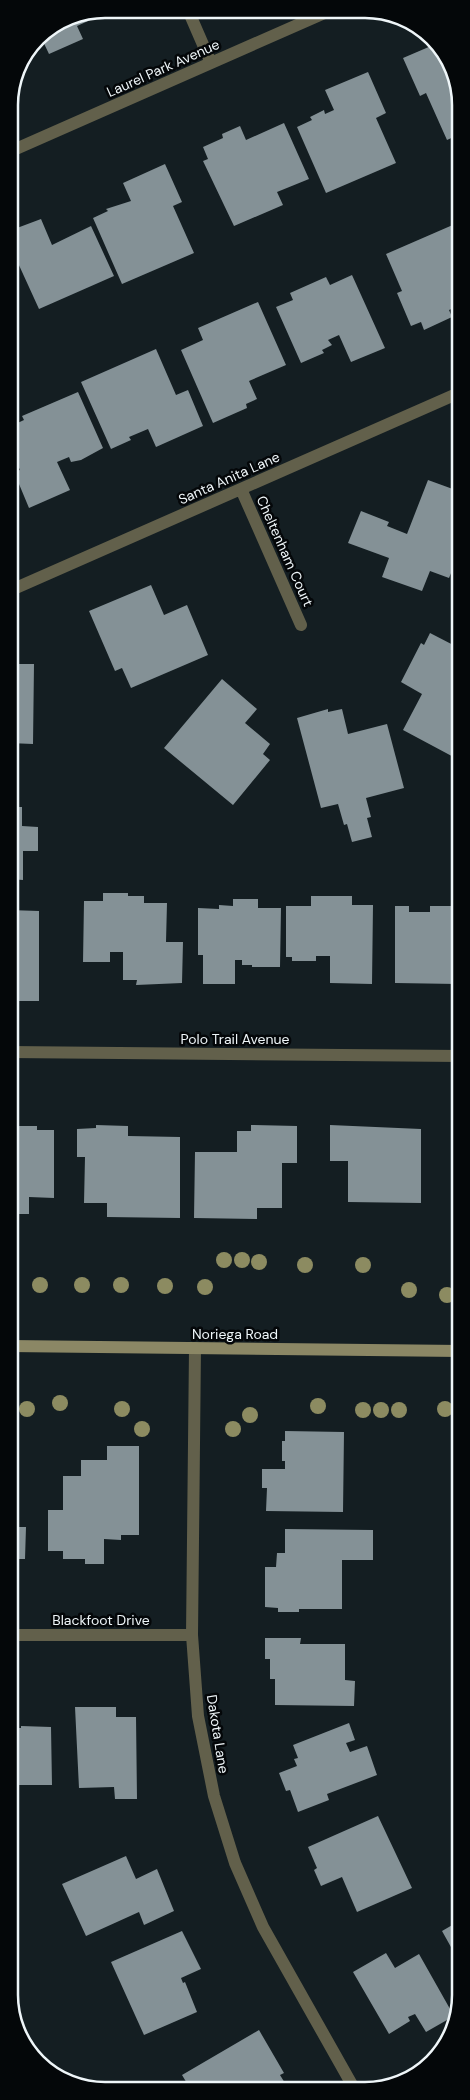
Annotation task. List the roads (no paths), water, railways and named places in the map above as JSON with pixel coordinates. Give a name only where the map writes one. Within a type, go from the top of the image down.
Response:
[{"type":"street","points":[[191,18],[211,63]]},
{"type":"street","name":"Laurel Park Avenue","points":[[18,148],[313,18]]},
{"type":"street","name":"Santa Anita Lane","points":[[18,587],[452,396]]},
{"type":"street","name":"Cheltenham Court","points":[[241,489],[301,625]]},
{"type":"street","name":"Polo Trail Avenue","points":[[18,1052],[452,1056]]},
{"type":"street","name":"Noriega Road","points":[[18,1346],[452,1350]]},
{"type":"street","name":"Dakota Lane","points":[[195,1348],[192,1635],[198,1716],[214,1796],[235,1863],[263,1927],[350,2082]]},
{"type":"street","name":"Blackfoot Drive","points":[[18,1635],[192,1635]]}]
